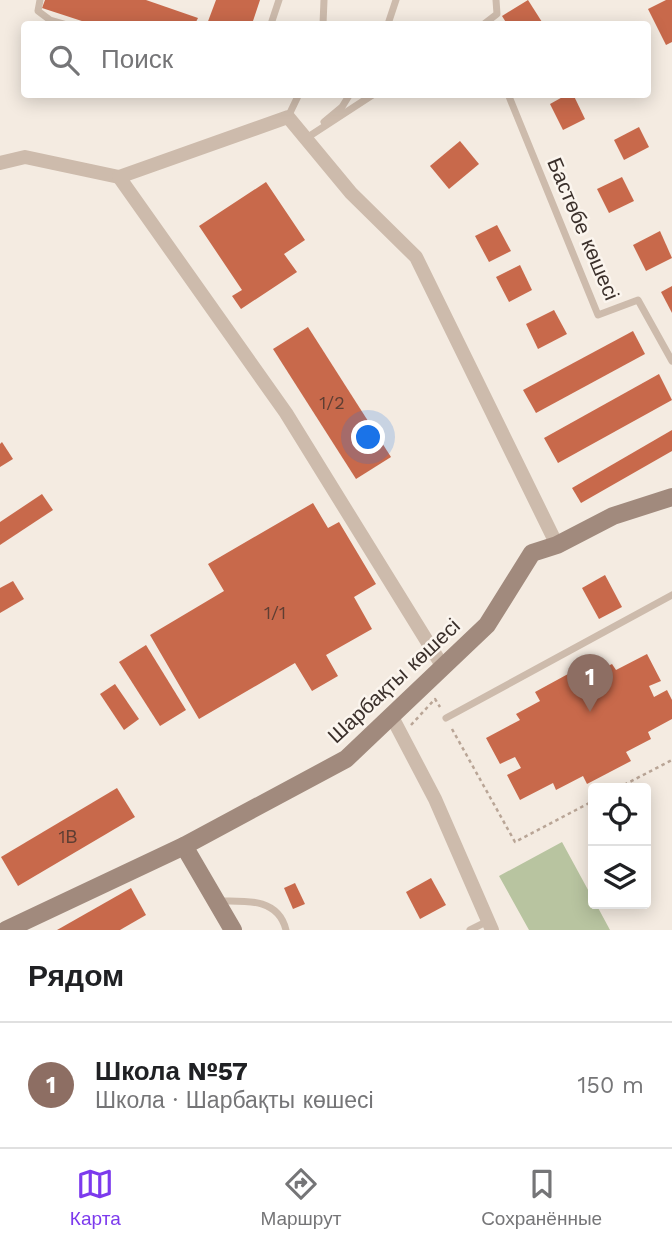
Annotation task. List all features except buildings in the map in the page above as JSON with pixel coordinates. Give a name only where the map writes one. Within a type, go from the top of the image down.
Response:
[{"type":"street","points":[[0,163],[25,157],[118,177],[288,117],[351,193],[416,257],[557,545]]},
{"type":"street","points":[[118,177],[286,413],[443,667]]},
{"type":"street","name":"Шарбақты көшесі","points":[[6,930],[184,846],[346,759],[486,625],[531,553],[557,545],[613,516],[672,497]]},
{"type":"street","points":[[392,717],[435,799],[491,926]]},
{"type":"street","points":[[184,846],[216,901],[227,928]]},
{"type":"lane","points":[[40,0],[38,11],[54,21]]},
{"type":"lane","points":[[272,21],[279,0]]},
{"type":"lane","points":[[323,21],[324,0]]},
{"type":"lane","points":[[389,21],[396,0]]},
{"type":"lane","points":[[488,21],[497,14],[496,0]]},
{"type":"lane","points":[[288,117],[297,98]]},
{"type":"lane","points":[[304,139],[342,107],[348,98]]},
{"type":"lane","points":[[304,139],[368,98]]},
{"type":"lane","name":"Бастөбе көшесі","points":[[510,98],[598,315],[638,300],[672,361]]},
{"type":"lane","points":[[446,718],[672,595]]},
{"type":"lane","points":[[216,901],[260,902],[276,910],[286,930]]},
{"type":"lane","points":[[470,930],[491,926]]},
{"type":"path","points":[[401,735],[435,699],[515,842],[588,804]]},
{"type":"path","points":[[628,783],[672,760]]},
{"type":"green space","points":[[562,842],[588,890],[588,909],[599,909],[610,930],[529,930],[499,876]]},
{"type":"place","name":"Школа №57","points":[[590,712]]}]
